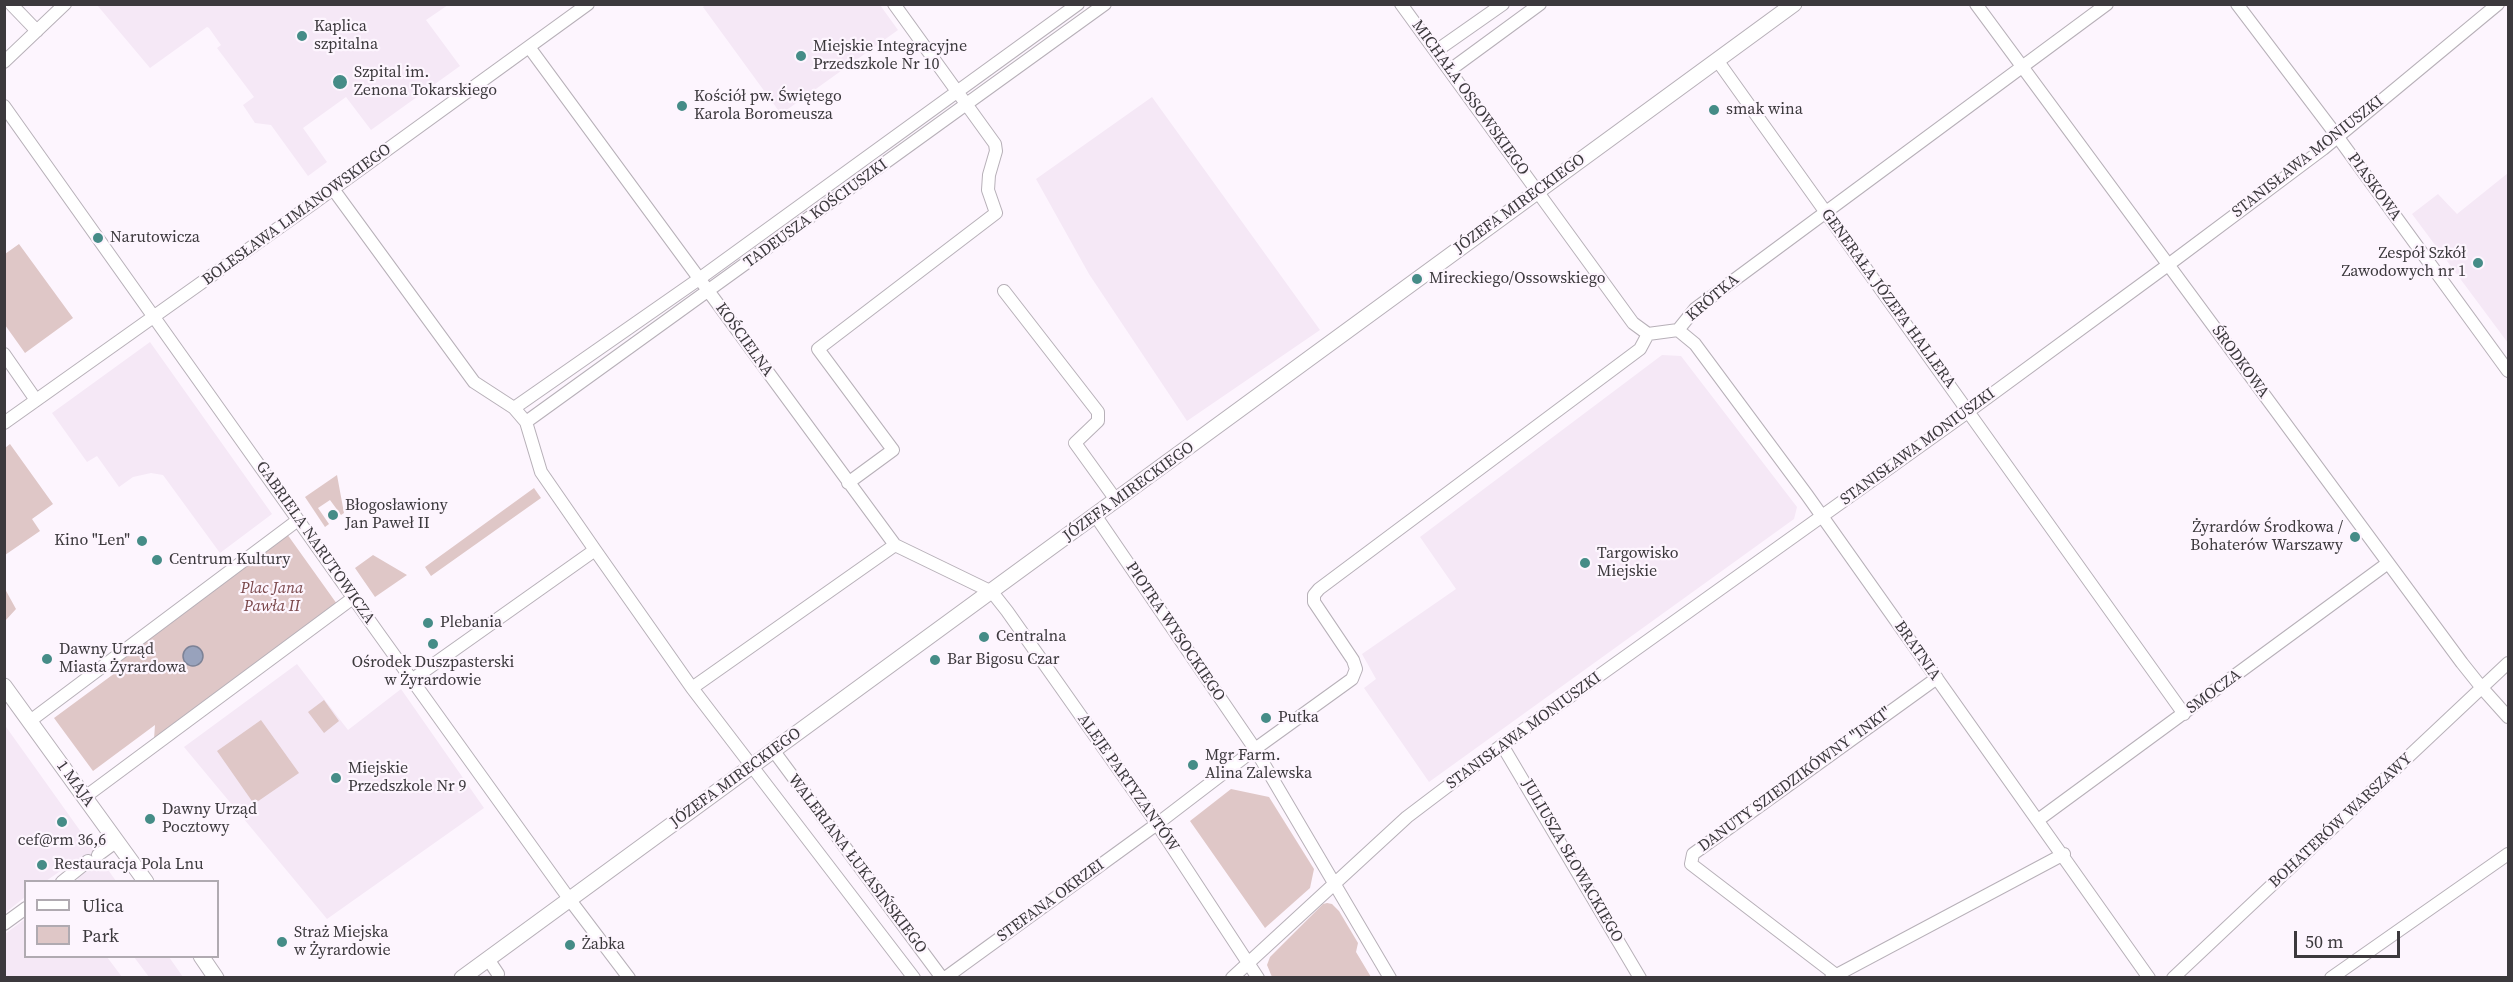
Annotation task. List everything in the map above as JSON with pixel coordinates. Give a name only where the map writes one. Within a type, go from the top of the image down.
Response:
[{"type":"street","points":[[11,4],[37,30]]},
{"type":"street","points":[[4,62],[64,4]]},
{"type":"street","name":"BOLESŁAWA LIMANOWSKIEGO","points":[[4,423],[154,318],[588,4]]},
{"type":"street","points":[[848,483],[893,450],[818,349],[996,213],[988,190],[989,176],[996,151],[995,144],[894,4]]},
{"type":"street","name":"TADEUSZA KOŚCIUSZKI","points":[[514,408],[699,279],[1078,4]]},
{"type":"street","name":"TADEUSZA KOŚCIUSZKI","points":[[526,423],[1105,4]]},
{"type":"street","name":"MICHAŁA OSSOWSKIEGO","points":[[1401,4],[1633,323],[1648,334]]},
{"type":"street","points":[[1436,51],[1503,4]]},
{"type":"street","points":[[1450,70],[1540,4]]},
{"type":"street","name":"JÓZEFA MIRECKIEGO","points":[[462,978],[1794,4]]},
{"type":"street","name":"ŚRODKOWA","points":[[1976,4],[2482,688],[2508,717]]},
{"type":"street","name":"KRÓTKA","points":[[1648,334],[1678,330],[1695,309],[2107,4]]},
{"type":"street","name":"PIASKOWA","points":[[2237,4],[2337,136],[2508,371]]},
{"type":"street","name":"STANISŁAWA MONIUSZKI","points":[[1232,978],[1407,817],[1502,745],[1970,411],[2168,265],[2337,136],[2498,4]]},
{"type":"street","name":"KOŚCIELNA","points":[[529,47],[895,545],[992,592]]},
{"type":"street","name":"GENERAŁA JÓZEFA HALLERA","points":[[1717,60],[1824,212],[1970,411],[2184,714]]},
{"type":"street","name":"GABRIELA NARUTOWICZA","points":[[4,106],[412,680],[629,978]]},
{"type":"street","points":[[333,189],[474,382],[514,408],[526,423]]},
{"type":"street","points":[[1004,291],[1098,412],[1098,421],[1075,443],[1116,500]]},
{"type":"street","name":"BRATNIA","points":[[1678,330],[1695,344],[1821,517],[2064,854],[2149,978]]},
{"type":"street","points":[[1157,824],[1255,749],[1352,680],[1356,669],[1353,660],[1314,602],[1314,595],[1319,589],[1640,349],[1648,334]]},
{"type":"street","points":[[4,354],[36,400]]},
{"type":"street","name":"WALERIANA ŁUKASIŃSKIEGO","points":[[526,423],[541,472],[595,550],[693,688],[914,978]]},
{"type":"street","name":"PIOTRA WYSOCKIEGO","points":[[1095,515],[1255,749],[1389,978]]},
{"type":"street","points":[[30,721],[298,520]]},
{"type":"street","points":[[693,688],[895,545]]},
{"type":"street","points":[[412,680],[595,550]]},
{"type":"street","name":"SMOCZA","points":[[2038,820],[2388,562]]},
{"type":"street","name":"ALEJE PARTYZANTÓW","points":[[992,592],[1157,824],[1258,978]]},
{"type":"street","points":[[85,797],[353,597]]},
{"type":"street","name":"BOHATERÓW WARSZAWY","points":[[2173,978],[2508,663]]},
{"type":"street","name":"DANUTY SZIEDZIKÓWNY \"INKI\"","points":[[1833,976],[1691,864],[1693,854],[1936,678]]},
{"type":"street","name":"1 MAJA","points":[[4,686],[145,880]]},
{"type":"street","name":"JULIUSZA SŁOWACKIEGO","points":[[1502,745],[1640,978]]},
{"type":"street","name":"WALERIANA ŁUKASIŃSKIEGO","points":[[773,750],[944,978]]},
{"type":"street","name":"STEFANA OKRZEI","points":[[944,978],[1157,824]]},
{"type":"street","points":[[65,880],[117,841]]},
{"type":"street","points":[[1833,976],[2064,854]]},
{"type":"street","points":[[2331,978],[2508,854]]},
{"type":"street","points":[[4,924],[24,909]]},
{"type":"street","points":[[202,958],[216,978]]},
{"type":"street","points":[[488,959],[498,974]]},
{"type":"shaded area","name":"Miejskie Integracyjne Przedszkole Nr 10","points":[[706,4],[880,5],[898,30],[781,114],[703,7]]},
{"type":"shaded area","name":"Szpital im. Zenona Tokarskiego","points":[[97,5],[448,5],[426,20],[460,66],[371,130],[346,97],[303,128],[327,162],[308,176],[271,125],[255,123],[243,105],[254,97],[217,48],[221,45],[209,28],[207,27],[150,68]]},
{"type":"shaded area","points":[[1152,97],[1320,330],[1187,421],[1089,274],[1036,179]]},
{"type":"shaded area","name":"Zespół Szkół Zawodowych nr 1","points":[[2508,173],[2508,343],[2412,214],[2438,194],[2457,214]]},
{"type":"shaded area","points":[[150,342],[272,514],[220,553],[163,475],[151,473],[133,477],[119,487],[97,456],[87,462],[52,413]]},
{"type":"shaded area","name":"Targowisko Miejskie","points":[[1662,355],[1681,356],[1797,507],[1794,519],[1429,782],[1364,688],[1376,679],[1362,654],[1456,589],[1420,537]]},
{"type":"shaded area","name":"Miejskie Przedszkole Nr 9","points":[[297,664],[348,730],[401,689],[484,808],[327,919],[184,747]]},
{"type":"shaded area","points":[[4,724],[115,880],[78,880],[66,867],[47,880],[24,880],[24,898],[5,913]]},
{"type":"shaded area","points":[[24,920],[24,958],[108,958],[122,977],[5,977],[5,934]]},
{"type":"shaded area","points":[[135,958],[170,958],[183,977],[149,977]]},
{"type":"green space","points":[[19,244],[73,318],[25,353],[5,325],[5,254]]},
{"type":"green space","points":[[10,444],[53,504],[32,519],[40,531],[5,555],[5,448]]},
{"type":"green space","points":[[337,475],[344,513],[341,515],[330,500],[318,508],[329,524],[325,527],[305,497]]},
{"type":"green space","points":[[534,488],[541,498],[431,576],[425,567]]},
{"type":"green space","name":"Plac Jana Pawła II","points":[[287,534],[337,604],[154,739],[155,725],[93,771],[54,718],[115,673],[116,661]]},
{"type":"green space","points":[[373,555],[407,575],[375,597],[355,568]]},
{"type":"green space","points":[[5,589],[16,609],[4,621]]},
{"type":"green space","points":[[324,700],[339,721],[324,733],[308,712]]},
{"type":"green space","points":[[261,720],[299,773],[254,804],[217,751]]},
{"type":"green space","points":[[1231,789],[1269,797],[1314,869],[1310,888],[1265,928],[1190,821]]},
{"type":"green space","points":[[1323,904],[1332,904],[1339,911],[1358,943],[1356,952],[1371,977],[1272,977],[1267,965],[1270,957]]},
{"type":"water","points":[[193,646],[200,649],[203,656],[200,663],[193,666],[186,663],[183,656],[186,649]]},
{"type":"place","name":"Kaplica szpitalna","points":[[302,36]]},
{"type":"place","name":"Miejskie Integracyjne Przedszkole Nr 10","points":[[801,56]]},
{"type":"place","name":"Szpital im. Zenona Tokarskiego","points":[[340,82]]},
{"type":"place","name":"Kościół pw. Świętego Karola Boromeusza","points":[[682,106]]},
{"type":"place","name":"smak wina","points":[[1714,110]]},
{"type":"place","name":"Narutowicza","points":[[98,238]]},
{"type":"place","name":"Zespół Szkół Zawodowych nr 1","points":[[2478,263]]},
{"type":"place","name":"Mireckiego/Ossowskiego","points":[[1417,279]]},
{"type":"place","name":"Błogosławiony Jan Paweł II","points":[[333,515]]},
{"type":"place","name":"Żyrardów Środkowa / Bohaterów Warszawy","points":[[2355,537]]},
{"type":"place","name":"Kino \"Len\"","points":[[142,541]]},
{"type":"place","name":"Centrum Kultury","points":[[157,560]]},
{"type":"place","name":"Targowisko Miejskie","points":[[1585,563]]},
{"type":"place","name":"Plebania","points":[[428,623]]},
{"type":"place","name":"Centralna","points":[[984,637]]},
{"type":"place","name":"Ośrodek Duszpasterski w Żyrardowie","points":[[433,644]]},
{"type":"place","name":"Dawny Urząd Miasta Żyrardowa","points":[[47,659]]},
{"type":"place","name":"Bar Bigosu Czar","points":[[935,660]]},
{"type":"place","name":"Putka","points":[[1266,718]]},
{"type":"place","name":"Mgr Farm. Alina Zalewska","points":[[1193,765]]},
{"type":"place","name":"Miejskie Przedszkole Nr 9","points":[[336,778]]},
{"type":"place","name":"Dawny Urząd Pocztowy","points":[[150,819]]},
{"type":"place","name":"cef@rm 36,6","points":[[62,822]]},
{"type":"place","name":"Restauracja Pola Lnu","points":[[42,865]]},
{"type":"place","name":"Straż Miejska w Żyrardowie","points":[[282,942]]},
{"type":"place","name":"Żabka","points":[[570,945]]}]
